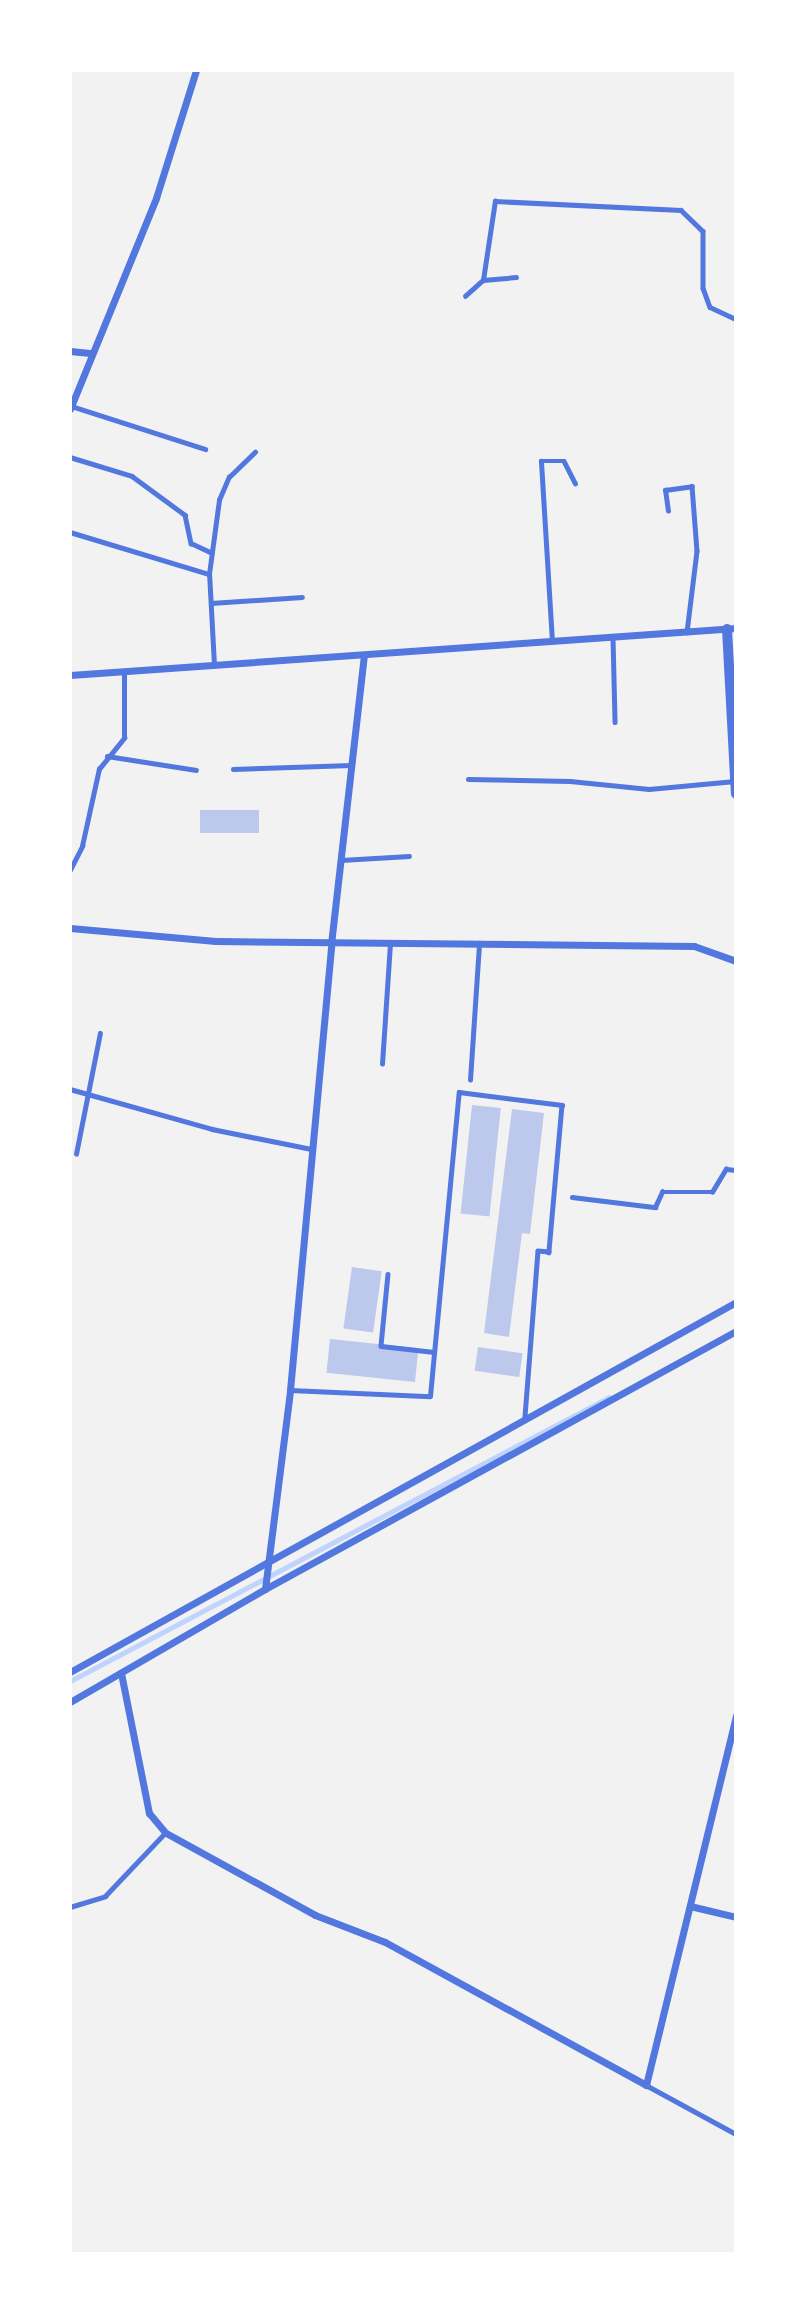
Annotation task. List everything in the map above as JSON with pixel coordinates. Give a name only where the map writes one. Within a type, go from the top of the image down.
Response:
[{"type":"street","points":[[71,408],[90,353],[156,198],[196,70]]},
{"type":"street","points":[[70,351],[90,353]]},
{"type":"street","points":[[70,675],[731,629],[736,794]]},
{"type":"street","points":[[265,1589],[290,1390],[331,944],[364,656]]},
{"type":"street","points":[[70,928],[215,941],[694,946],[736,961]]},
{"type":"street","points":[[70,1672],[736,1302]]},
{"type":"street","points":[[70,1702],[265,1589],[736,1331]]},
{"type":"street","points":[[121,1673],[149,1813],[166,1833],[316,1914],[385,1942],[646,2085],[736,1715]]},
{"type":"street","points":[[690,1906],[736,1917]]},
{"type":"lane","points":[[466,296],[482,280],[495,201],[681,210],[703,231],[703,288],[710,307],[736,319]]},
{"type":"lane","points":[[482,280],[516,277]]},
{"type":"lane","points":[[71,408],[205,449]]},
{"type":"lane","points":[[214,666],[209,574],[219,500],[229,477],[255,452]]},
{"type":"lane","points":[[70,457],[132,476],[185,515],[191,543],[212,553]]},
{"type":"lane","points":[[552,642],[541,461],[564,461],[575,483]]},
{"type":"lane","points":[[668,511],[665,490],[692,486],[697,551],[687,633]]},
{"type":"lane","points":[[70,532],[209,574]]},
{"type":"lane","points":[[211,603],[302,597]]},
{"type":"lane","points":[[613,638],[615,722]]},
{"type":"lane","points":[[70,870],[82,846],[99,769],[106,756],[124,738],[124,672]]},
{"type":"lane","points":[[106,756],[196,770]]},
{"type":"lane","points":[[233,769],[352,765]]},
{"type":"lane","points":[[468,779],[570,780],[649,789],[736,781]]},
{"type":"lane","points":[[341,860],[409,856]]},
{"type":"lane","points":[[470,1080],[479,942]]},
{"type":"lane","points":[[382,1064],[390,943]]},
{"type":"lane","points":[[76,1154],[100,1033]]},
{"type":"lane","points":[[70,1089],[212,1129],[312,1149]]},
{"type":"lane","points":[[290,1390],[430,1396],[459,1092],[562,1105],[549,1252],[538,1251],[525,1417]]},
{"type":"lane","points":[[572,1197],[655,1207],[662,1192],[712,1192],[726,1169],[736,1170]]},
{"type":"lane","points":[[388,1274],[381,1346],[434,1352]]},
{"type":"lane","points":[[70,1907],[106,1896],[166,1833]]},
{"type":"lane","points":[[646,2085],[736,2134]]},
{"type":"building","points":[[200,810],[259,810],[259,833],[200,833]]},
{"type":"building","points":[[472,1105],[501,1108],[489,1216],[461,1213]]},
{"type":"building","points":[[512,1109],[544,1113],[530,1234],[522,1233],[509,1337],[484,1333]]},
{"type":"building","points":[[352,1267],[382,1271],[373,1333],[343,1328]]},
{"type":"building","points":[[330,1339],[419,1348],[415,1382],[326,1373]]},
{"type":"building","points":[[478,1347],[523,1353],[519,1377],[475,1371]]},
{"type":"waterway","points":[[70,1681],[609,1397]]}]
